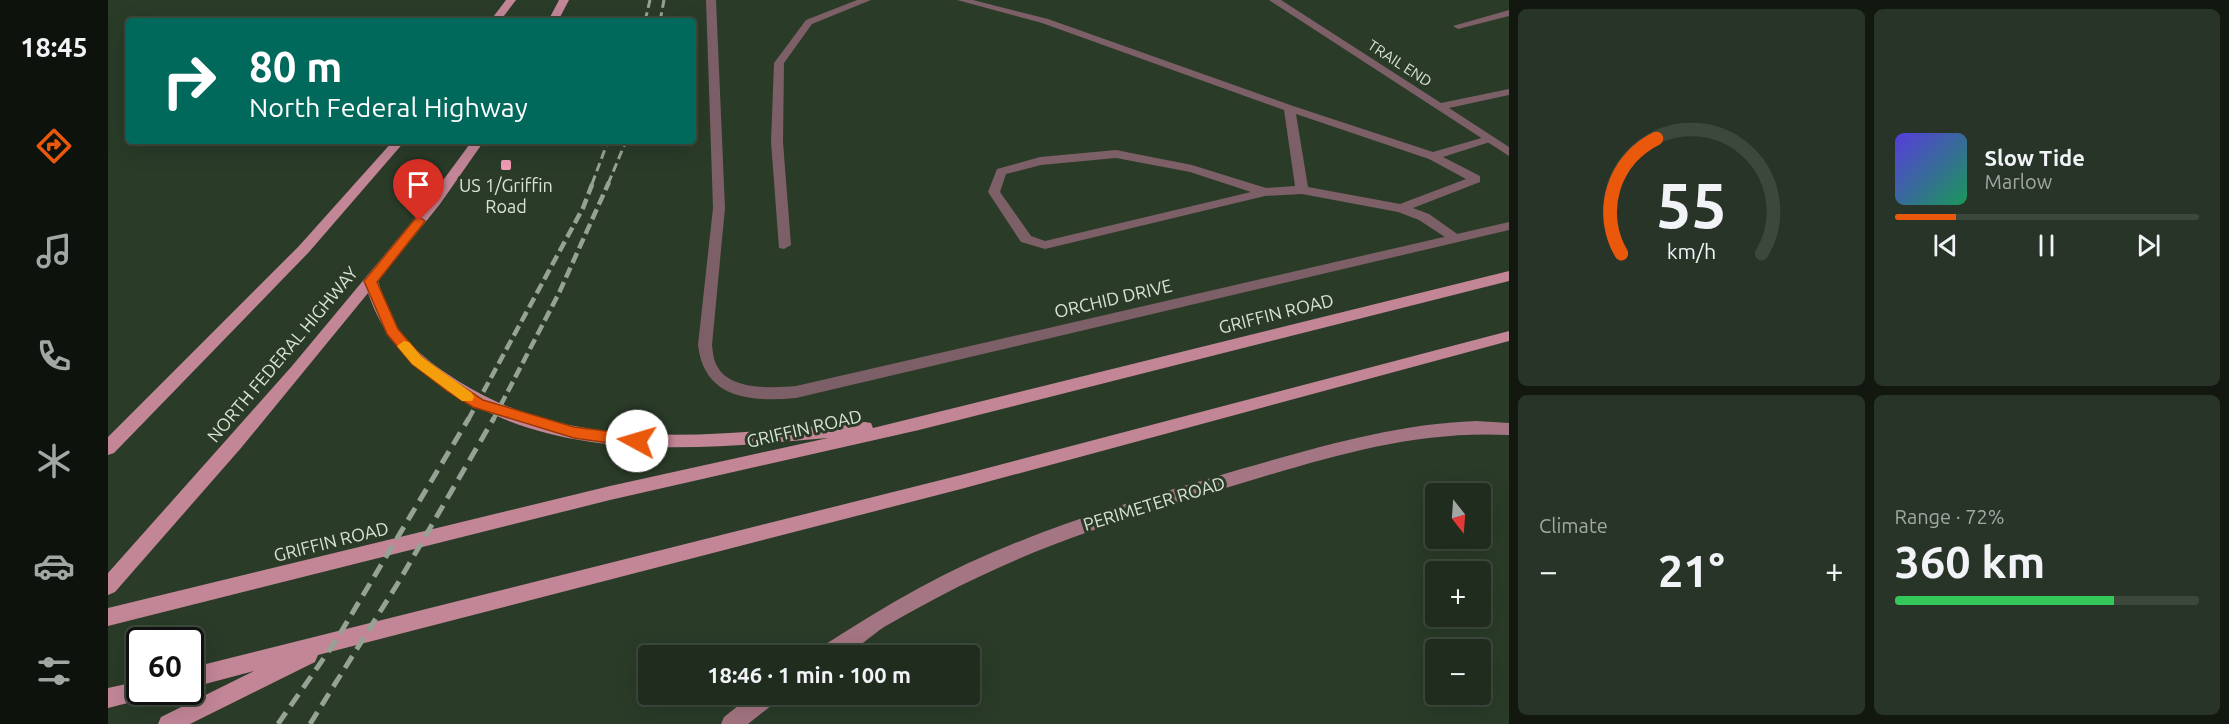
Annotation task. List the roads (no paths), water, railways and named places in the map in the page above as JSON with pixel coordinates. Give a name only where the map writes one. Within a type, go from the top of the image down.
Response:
[{"type":"main road","points":[[497,18],[511,0]]},
{"type":"main road","points":[[555,18],[564,0]]},
{"type":"main road","points":[[108,448],[304,249],[396,144]]},
{"type":"main road","name":"NORTH FEDERAL HIGHWAY","points":[[108,586],[181,506],[311,355],[431,206],[476,144]]},
{"type":"main road","name":"GRIFFIN ROAD","points":[[108,617],[610,493],[919,424],[1509,276]]},
{"type":"main road","points":[[370,281],[392,331],[417,360],[478,404],[550,427],[598,437],[657,443],[919,424]]},
{"type":"main road","points":[[204,675],[949,485],[1509,336]]},
{"type":"main road","points":[[168,724],[335,642]]},
{"type":"main road","points":[[108,698],[126,694]]},
{"type":"street","name":"ORCHID DRIVE","points":[[711,0],[719,208],[705,345],[708,365],[716,375],[747,392],[776,394],[796,392],[1509,226]]},
{"type":"street","points":[[784,245],[777,142],[779,63],[809,22],[866,0]]},
{"type":"street","points":[[962,0],[1045,21],[1289,108],[1433,156],[1476,179],[1401,208]]},
{"type":"street","name":"TRAIL END","points":[[1274,0],[1509,152]]},
{"type":"street","points":[[1458,26],[1509,13]]},
{"type":"street","points":[[1440,107],[1509,92]]},
{"type":"street","points":[[1289,108],[1302,190]]},
{"type":"street","points":[[1433,156],[1489,139]]},
{"type":"street","points":[[1265,192],[1192,169],[1116,154],[1040,161],[1001,172],[994,192],[1026,238],[1045,245],[1265,192],[1302,190],[1401,208],[1424,217],[1456,238]]},
{"type":"street","name":"PERIMETER ROAD","points":[[843,645],[923,595],[990,562],[1058,533],[1124,510],[1400,433],[1462,427],[1509,429]]},
{"type":"street","points":[[731,724],[756,705]]},
{"type":"railway","points":[[646,18],[650,0]]},
{"type":"railway","points":[[661,18],[664,0]]},
{"type":"railway","points":[[592,184],[607,144]]},
{"type":"railway","points":[[608,184],[625,144]]},
{"type":"railway","points":[[468,420],[583,208],[593,182]]},
{"type":"railway","points":[[493,420],[559,293],[609,182]]},
{"type":"railway","points":[[278,724],[335,642],[469,418]]},
{"type":"railway","points":[[310,724],[398,583],[494,418]]},
{"type":"place","name":"US 1/Griffin Road","points":[[506,165]]}]
